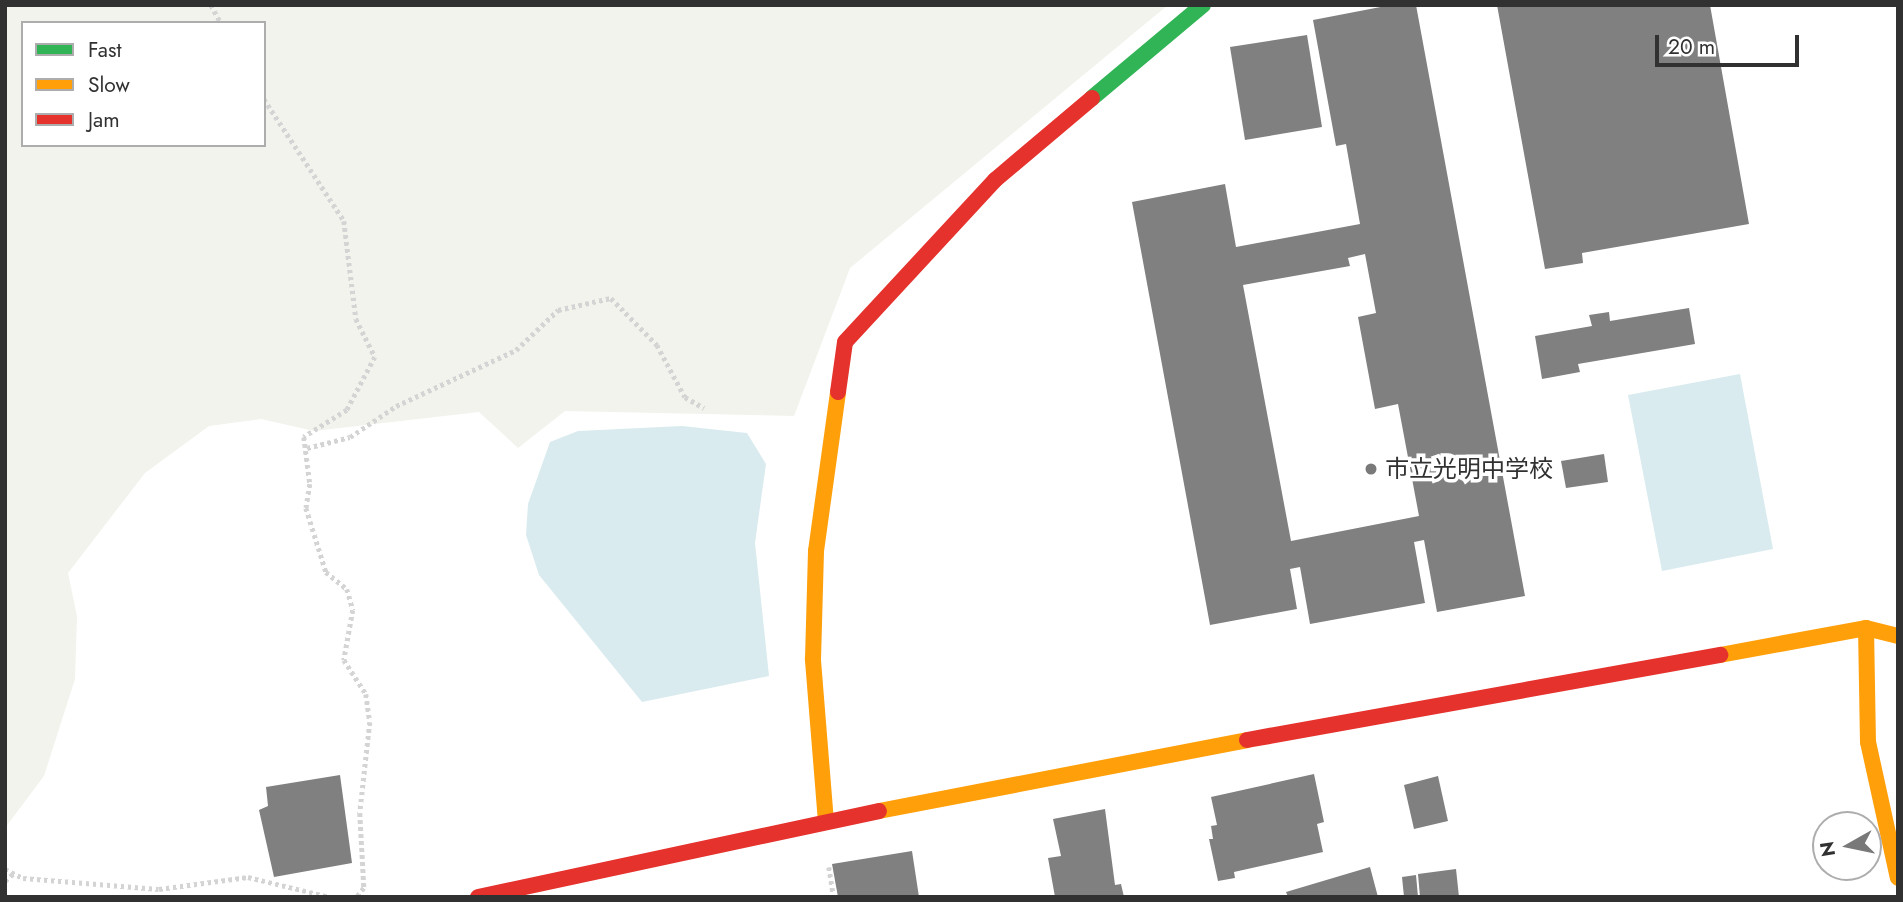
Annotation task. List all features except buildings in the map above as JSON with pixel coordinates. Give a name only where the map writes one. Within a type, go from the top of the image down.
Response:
[{"type":"street","points":[[826,822],[815,712],[816,551],[845,342],[995,180],[1203,5]]},
{"type":"street","points":[[1866,628],[1868,742],[1898,878]]},
{"type":"street","points":[[478,897],[826,822],[1866,628],[1898,636]]},
{"type":"path","points":[[211,5],[220,21]]},
{"type":"path","points":[[266,102],[344,221],[356,319],[375,357],[347,410],[304,437],[307,448],[306,508],[326,572],[347,589],[353,610],[344,660],[366,694],[370,722],[360,813],[364,888],[357,897]]},
{"type":"path","points":[[307,448],[350,437],[396,406],[516,350],[558,310],[611,298],[657,345],[685,397],[704,408]]},
{"type":"path","points":[[5,869],[14,873],[159,889],[248,877],[330,897]]},
{"type":"path","points":[[5,881],[14,873]]},
{"type":"shaded area","points":[[5,5],[1168,5],[850,268],[794,416],[565,411],[518,448],[479,412],[314,431],[261,419],[209,426],[145,473],[68,573],[77,616],[75,679],[44,776],[5,828]]},
{"type":"shaded area","points":[[1740,374],[1773,549],[1662,571],[1628,395]]},
{"type":"shaded area","points":[[682,426],[747,433],[766,464],[755,543],[769,676],[642,702],[539,575],[526,535],[528,504],[550,442],[578,431]]},
{"type":"traffic: fast","points":[[1092,98],[1203,5]]},
{"type":"traffic: slow","points":[[826,822],[813,659],[816,551],[838,392]]},
{"type":"traffic: slow","points":[[1866,628],[1868,742],[1898,878]]},
{"type":"traffic: slow","points":[[1720,655],[1866,628],[1898,636]]},
{"type":"traffic: slow","points":[[879,811],[1247,740]]},
{"type":"traffic: jam","points":[[838,392],[845,342],[995,180],[1092,98]]},
{"type":"traffic: jam","points":[[1247,740],[1720,655]]},
{"type":"traffic: jam","points":[[478,897],[879,811]]},
{"type":"place","name":"市立光明中学校","points":[[1371,469]]}]
